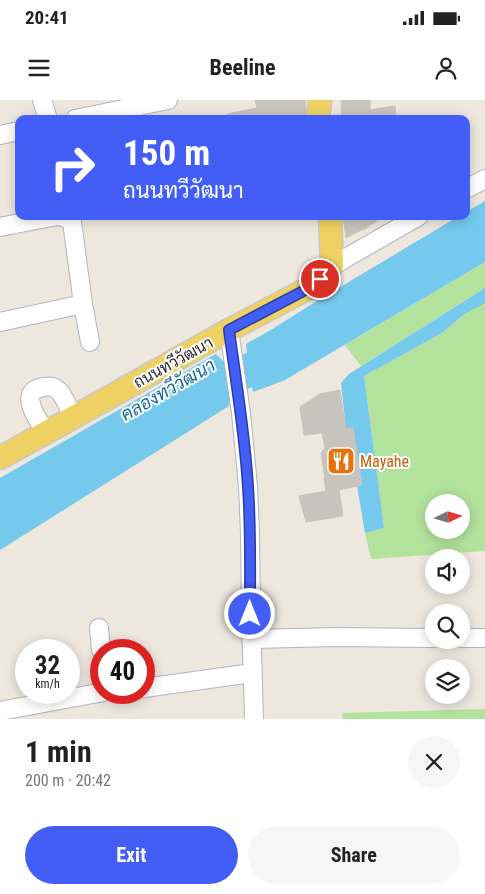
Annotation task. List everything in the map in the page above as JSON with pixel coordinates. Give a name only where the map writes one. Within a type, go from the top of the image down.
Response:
[{"type":"main road","points":[[318,115],[320,100]]},
{"type":"main road","points":[[330,220],[332,266]]},
{"type":"main road","name":"ถนนทวีวัฒนา","points":[[0,458],[230,337],[309,288],[332,266]]},
{"type":"street","points":[[42,100],[47,115]]},
{"type":"street","points":[[94,115],[168,100]]},
{"type":"street","points":[[0,135],[15,132]]},
{"type":"street","points":[[470,186],[485,178]]},
{"type":"street","points":[[0,227],[36,220]]},
{"type":"street","points":[[70,220],[72,222],[90,342]]},
{"type":"street","name":"ถนนทวีวัฒนา","points":[[332,266],[412,220]]},
{"type":"street","points":[[0,322],[83,304]]},
{"type":"street","points":[[230,337],[241,413],[248,486],[254,719]]},
{"type":"street","points":[[46,433],[32,410],[30,396],[32,391],[47,387],[59,391],[74,418]]},
{"type":"street","points":[[99,628],[100,639]]},
{"type":"street","points":[[251,638],[425,638]]},
{"type":"street","points":[[470,638],[485,638]]},
{"type":"street","points":[[155,686],[252,672]]},
{"type":"street","points":[[0,711],[90,695]]},
{"type":"green space","points":[[485,262],[485,288],[361,366],[345,345]]},
{"type":"green space","points":[[485,303],[485,551],[470,552],[470,549],[425,549],[425,555],[371,559],[365,533],[384,528],[364,376],[442,333],[463,315]]},
{"type":"green space","points":[[485,709],[485,719],[343,719],[342,713]]},
{"type":"water","name":"คลองทวีวัฒนา","points":[[485,201],[485,262],[285,380],[253,392],[252,387],[230,397],[229,406],[0,550],[0,478],[216,354],[223,361],[247,353],[246,344],[452,220],[470,220],[470,210]]},
{"type":"water","points":[[485,288],[485,303],[463,315],[442,333],[364,376],[384,528],[365,533],[357,486],[362,485],[353,428],[346,429],[341,383],[349,374]]},
{"type":"building","points":[[255,100],[305,100],[306,108],[305,115],[227,115],[257,108]]},
{"type":"building","points":[[341,100],[370,100],[370,110],[395,106],[396,115],[342,115]]},
{"type":"building","points":[[344,220],[378,220],[363,230],[346,238]]},
{"type":"building","name":"Mayahe","points":[[340,390],[346,429],[353,427],[362,485],[339,490],[343,516],[306,522],[299,496],[326,491],[321,453],[325,448],[322,433],[304,435],[300,407],[320,394]]},
{"type":"place","name":"Mayahe","points":[[341,461]]},
{"type":"route","points":[[250,614],[248,486],[241,413],[229,330],[309,288],[320,279]]}]
